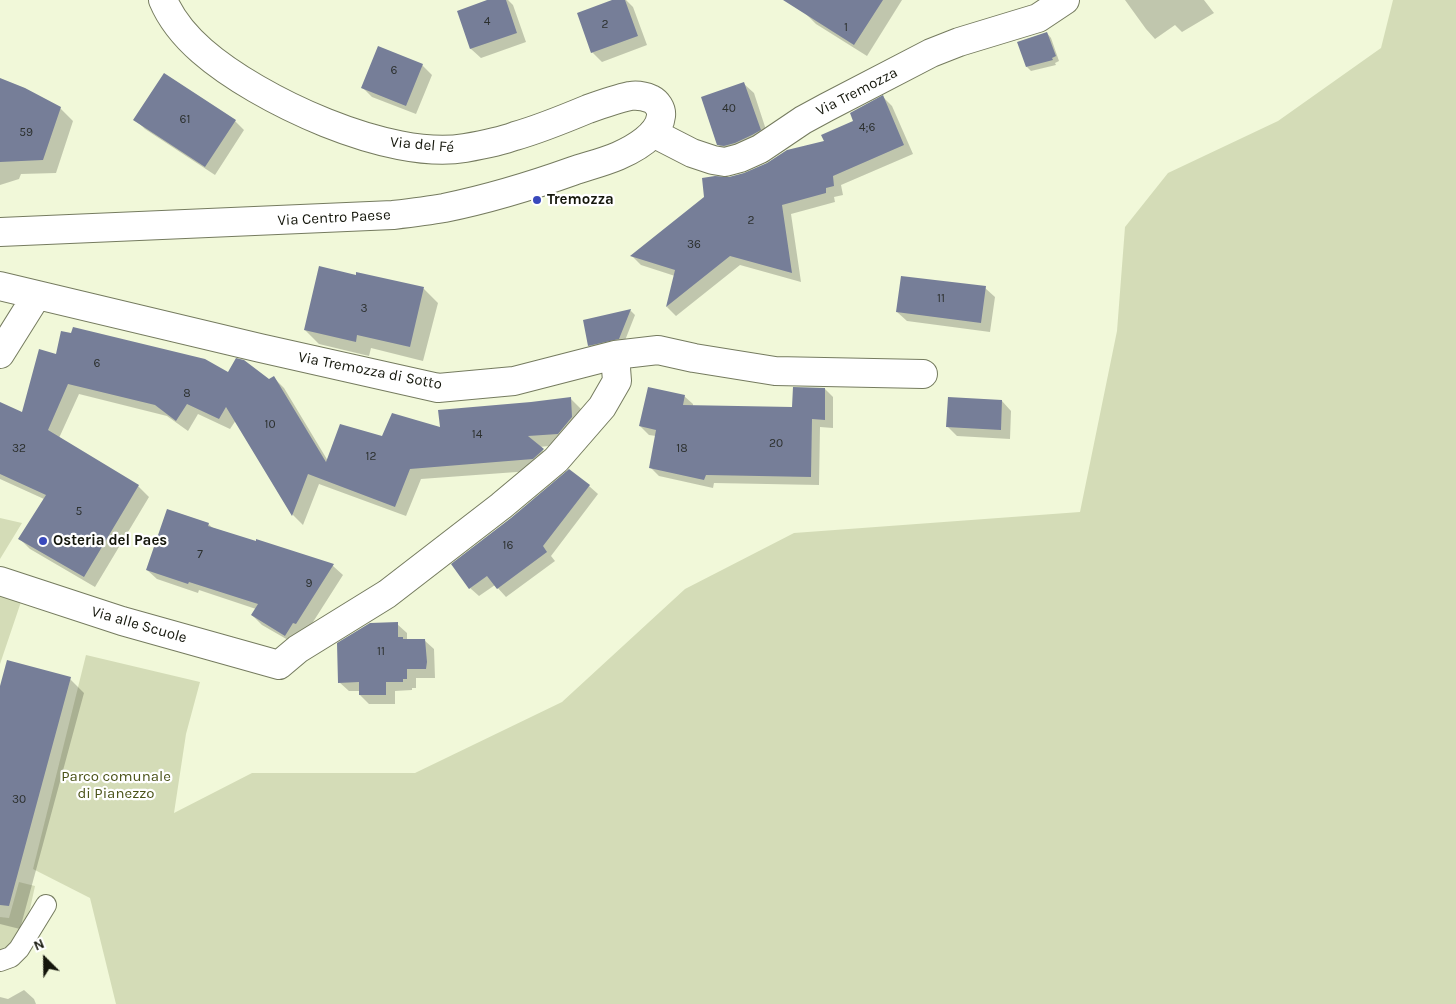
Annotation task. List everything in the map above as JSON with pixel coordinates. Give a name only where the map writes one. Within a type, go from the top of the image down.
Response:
[{"type":"street","name":"Via del Fé","points":[[163,0],[167,10],[182,30],[202,51],[243,81],[297,110],[342,129],[378,141],[437,150],[462,149],[516,136],[604,103],[630,96],[643,96],[654,100],[660,108],[659,124],[653,133]]},
{"type":"street","name":"Via Tremozza","points":[[653,133],[692,153],[714,160],[725,162],[740,158],[760,149],[803,120],[931,53],[959,42],[1038,18],[1065,0]]},
{"type":"street","name":"Via Centro Paese","points":[[0,232],[393,215],[443,208],[504,194],[618,156],[638,145],[653,133]]},
{"type":"street","name":"Via Tremozza di Sotto","points":[[0,286],[438,388],[514,381],[615,355],[658,350],[775,372],[923,374]]},
{"type":"street","points":[[0,354],[37,295]]},
{"type":"street","name":"Via alle Scuole","points":[[0,581],[122,622],[280,665],[298,649],[387,594],[501,506],[556,460],[602,407],[617,380],[615,355]]},
{"type":"lane","points":[[0,961],[12,958],[46,905]]},
{"type":"green space","name":"Parco comunale di Pianezzo","points":[[1393,0],[1456,0],[1456,1004],[116,1004],[90,898],[33,869],[86,655],[200,682],[186,734],[174,813],[252,773],[415,773],[562,702],[685,589],[794,533],[1080,512],[1117,331],[1125,227],[1168,173],[1278,121],[1381,48]]},
{"type":"green space","points":[[0,518],[22,523],[0,559]]},
{"type":"green space","points":[[0,581],[25,590],[0,664]]},
{"type":"green space","points":[[19,882],[35,886],[30,909],[14,946],[0,952],[0,917],[9,918]]},
{"type":"building","points":[[487,0],[506,0],[517,33],[470,49],[457,11]]},
{"type":"building","points":[[612,0],[625,0],[638,36],[591,53],[577,13]]},
{"type":"building","points":[[783,0],[883,0],[854,45]]},
{"type":"building","points":[[1047,32],[1056,56],[1052,58],[1053,60],[1026,67],[1017,42]]},
{"type":"building","points":[[378,46],[423,64],[406,106],[361,88]]},
{"type":"building","points":[[164,73],[236,120],[205,167],[133,120]]},
{"type":"building","points":[[0,78],[25,88],[61,107],[43,160],[0,162]]},
{"type":"building","points":[[744,82],[761,130],[735,143],[724,146],[717,145],[701,97]]},
{"type":"building","points":[[883,95],[904,145],[833,176],[834,186],[826,188],[826,193],[782,205],[792,273],[730,256],[666,307],[675,270],[630,256],[704,197],[702,178],[715,176],[729,177],[744,173],[767,163],[787,150],[824,141],[821,135],[853,121],[850,113]]},
{"type":"building","points":[[319,266],[356,275],[356,272],[424,287],[410,347],[357,335],[356,342],[304,330]]},
{"type":"building","points":[[901,276],[986,286],[981,323],[896,312]]},
{"type":"building","points":[[631,309],[619,339],[588,346],[583,320]]},
{"type":"building","points":[[73,327],[205,359],[228,372],[236,358],[244,360],[269,379],[274,376],[326,462],[340,424],[382,436],[392,413],[440,427],[438,410],[571,397],[572,417],[558,434],[528,436],[544,449],[533,459],[410,469],[395,507],[308,474],[292,516],[226,407],[219,419],[187,404],[176,421],[155,405],[68,384],[48,430],[139,485],[84,577],[18,539],[46,495],[0,474],[0,402],[22,412],[39,349],[56,354],[61,331],[71,333]]},
{"type":"building","points":[[648,387],[685,395],[683,405],[792,407],[793,387],[825,388],[825,420],[812,419],[811,477],[706,475],[704,480],[649,468],[656,430],[639,426]]},
{"type":"building","points":[[948,397],[1002,400],[1001,430],[946,427]]},
{"type":"building","points":[[569,469],[590,485],[543,546],[547,552],[497,589],[487,576],[469,589],[451,564],[511,518]]},
{"type":"building","points":[[167,509],[209,523],[208,526],[334,564],[296,624],[293,623],[285,636],[251,615],[258,604],[146,570]]},
{"type":"building","points":[[398,622],[398,637],[403,637],[403,639],[425,639],[426,669],[407,669],[407,679],[403,679],[403,682],[386,682],[386,695],[359,695],[359,682],[338,683],[337,643],[370,623]]},
{"type":"building","points":[[7,660],[71,677],[9,906],[0,905],[0,686]]},
{"type":"place","name":"Tremozza","points":[[537,200]]},
{"type":"place","name":"Osteria del Paes","points":[[43,541]]}]
